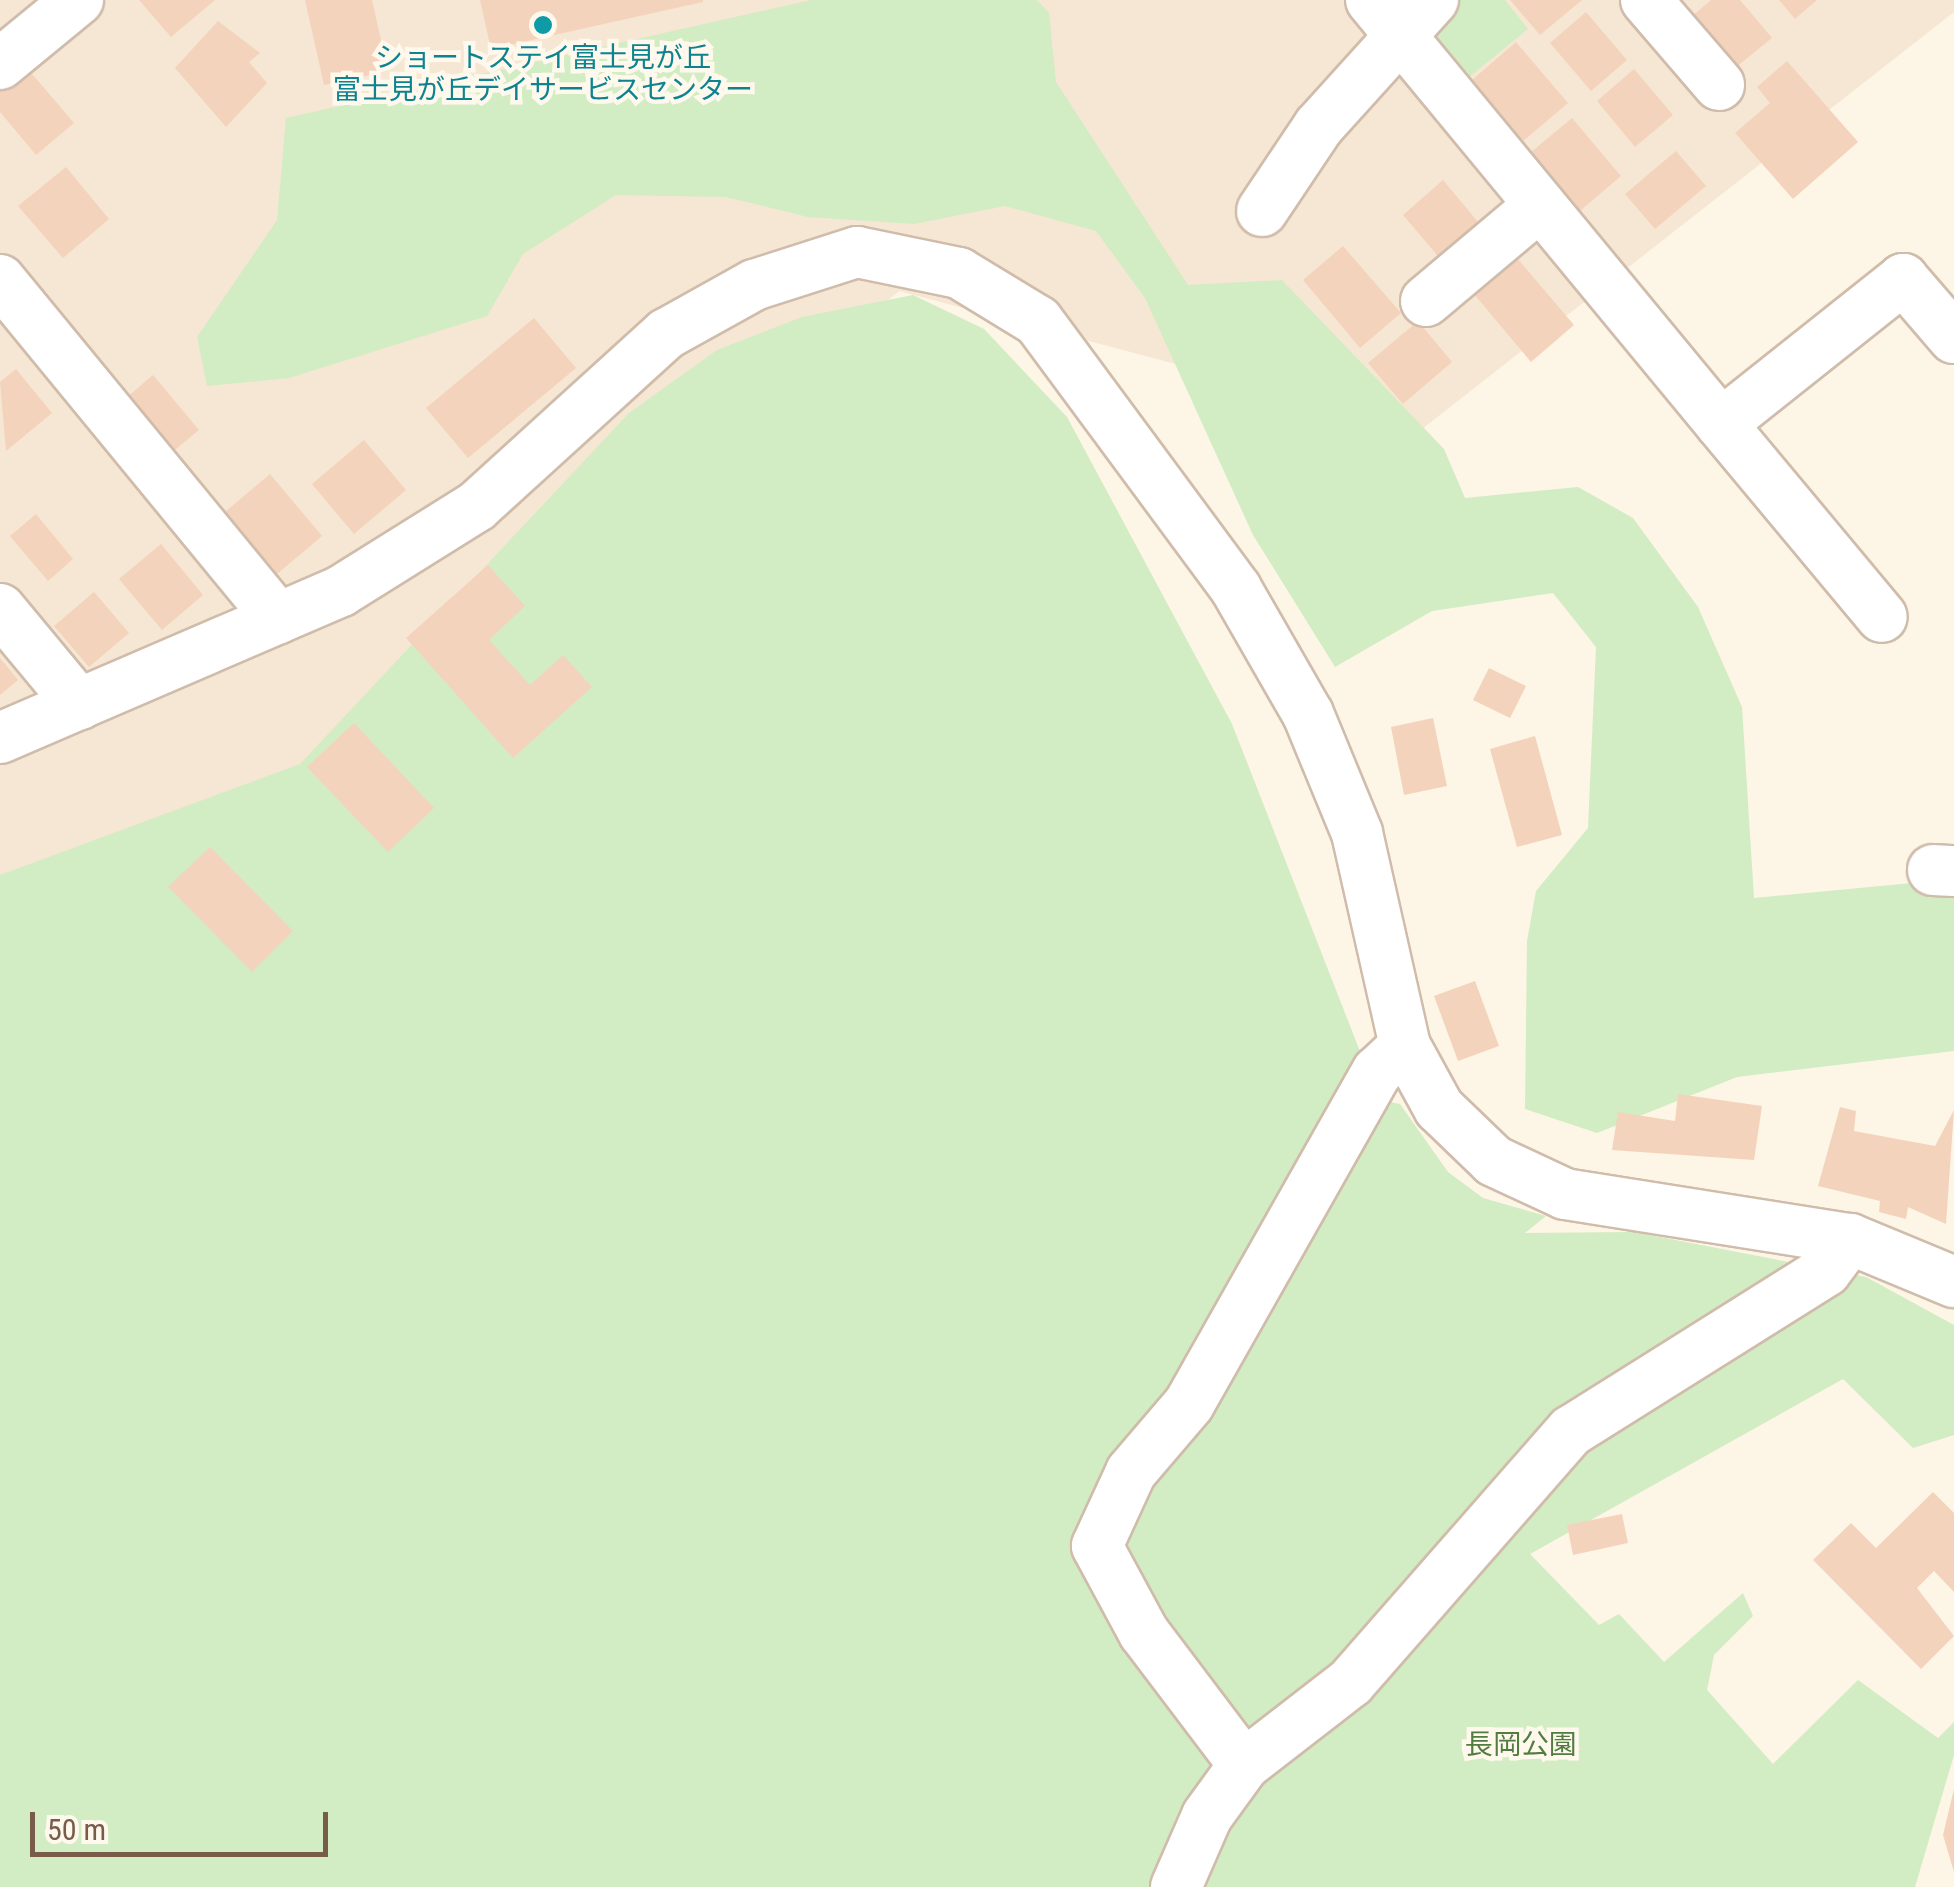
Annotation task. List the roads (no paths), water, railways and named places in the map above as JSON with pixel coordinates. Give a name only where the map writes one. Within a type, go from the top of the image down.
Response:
[{"type":"street","points":[[1646,0],[1719,85]]},
{"type":"street","points":[[0,64],[57,6]]},
{"type":"street","points":[[1262,211],[1400,11],[1540,205],[1882,617]]},
{"type":"street","points":[[1426,301],[1540,205]]},
{"type":"street","points":[[0,738],[341,591],[476,506],[666,334],[754,285],[856,252],[959,273],[1038,322],[1272,651],[1357,833],[1405,1046],[1439,1108],[1494,1161],[1565,1194],[1850,1239],[1954,1282]]},
{"type":"street","points":[[1722,424],[1903,279],[1954,338]]},
{"type":"street","points":[[0,280],[278,618]]},
{"type":"street","points":[[0,609],[79,704]]},
{"type":"street","points":[[1244,1765],[1144,1633],[1098,1546],[1131,1472],[1189,1404],[1377,1072],[1405,1046]]},
{"type":"street","points":[[1176,1887],[1206,1816],[1244,1765],[1351,1682],[1571,1431],[1826,1271],[1850,1239]]},
{"type":"place","name":"ショートステイ富士見が丘 富士見が丘デイサービスセンター","points":[[543,25]]},
{"type":"park label","name":"長岡公園","points":[[1521,1745]]}]
